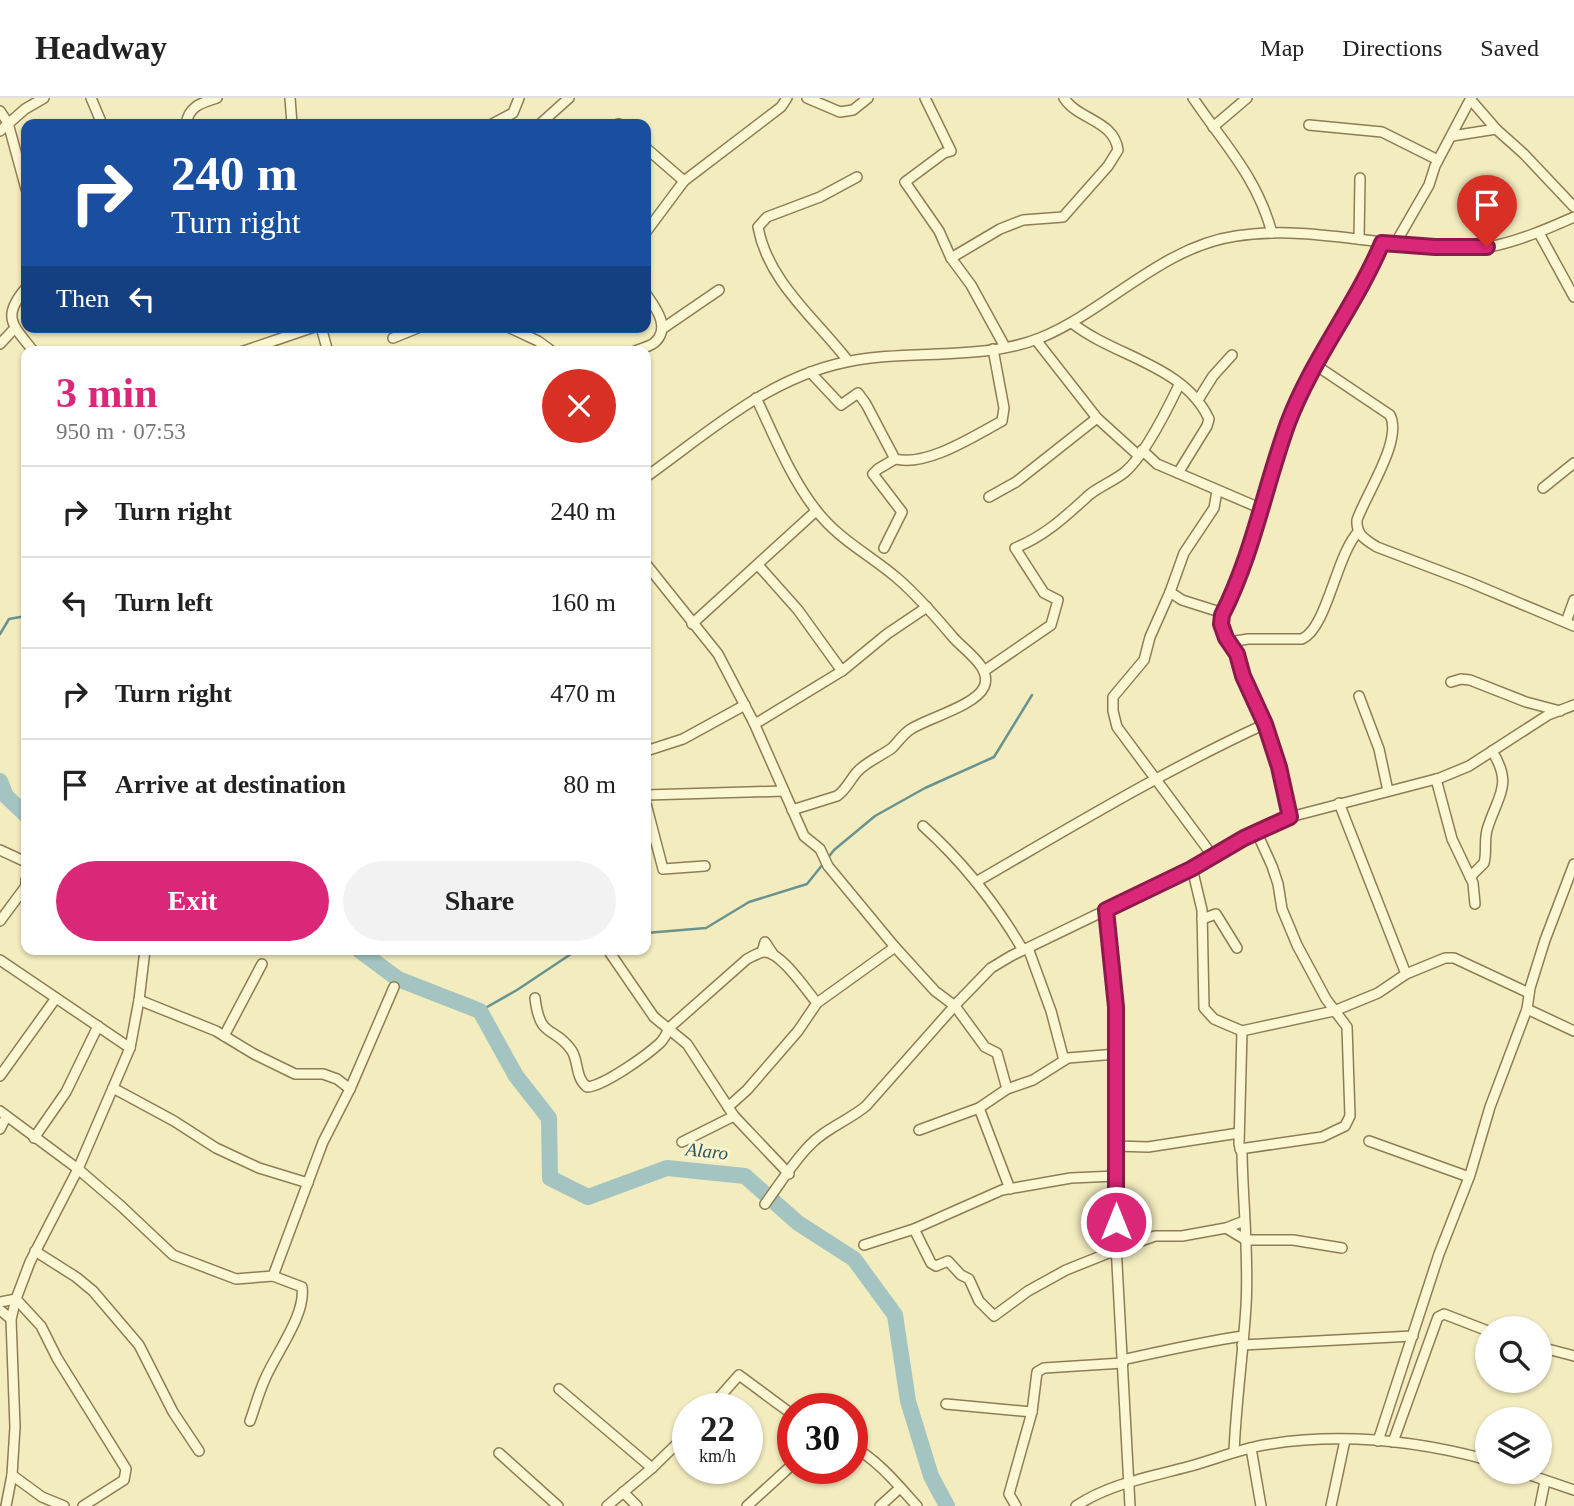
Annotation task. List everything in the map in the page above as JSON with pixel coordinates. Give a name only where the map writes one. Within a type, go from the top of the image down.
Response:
[{"type":"street","points":[[0,131],[44,98]]},
{"type":"street","points":[[91,98],[100,119]]},
{"type":"street","points":[[188,119],[197,101],[217,98]]},
{"type":"street","points":[[290,98],[292,119]]},
{"type":"street","points":[[502,119],[513,113],[519,98]]},
{"type":"street","points":[[546,119],[569,98]]},
{"type":"street","points":[[651,225],[684,181],[781,107],[787,98]]},
{"type":"street","points":[[807,98],[840,112],[853,110],[868,98]]},
{"type":"street","points":[[925,98],[951,150],[905,182],[939,231],[951,258],[971,285],[1005,347]]},
{"type":"street","points":[[951,258],[1011,224],[1023,220],[1063,217],[1108,166],[1118,150],[1113,134],[1070,106],[1064,98]]},
{"type":"street","points":[[1193,98],[1237,157],[1257,190],[1272,233]]},
{"type":"street","points":[[1213,127],[1247,98]]},
{"type":"street","points":[[1395,244],[1429,185],[1438,160],[1471,99],[1496,129],[1524,154],[1574,207]]},
{"type":"street","points":[[0,111],[8,123],[21,171]]},
{"type":"street","points":[[1309,125],[1382,132],[1438,160]]},
{"type":"street","points":[[1452,136],[1496,129]]},
{"type":"street","points":[[651,152],[684,181]]},
{"type":"street","points":[[848,361],[786,289],[765,249],[758,227],[767,217],[820,197],[857,177]]},
{"type":"street","points":[[1359,239],[1360,178]]},
{"type":"street","points":[[651,473],[756,398],[784,382],[848,361],[993,349],[1036,340],[1072,323],[1168,260],[1214,240],[1272,233],[1395,244],[1487,247],[1539,233],[1574,217]]},
{"type":"street","points":[[1539,233],[1574,297]]},
{"type":"street","points":[[1290,817],[1279,767],[1265,724],[1243,676],[1237,654],[1221,624],[1246,559],[1289,422],[1369,274],[1382,243]]},
{"type":"street","points":[[646,346],[655,342],[662,329],[719,290]]},
{"type":"street","points":[[21,294],[10,308],[10,319],[14,329],[29,346]]},
{"type":"street","points":[[651,300],[660,313],[662,329]]},
{"type":"street","points":[[1072,323],[1105,343],[1145,360],[1198,400],[1209,419],[1178,473]]},
{"type":"street","points":[[0,344],[14,329]]},
{"type":"street","points":[[259,346],[296,333]]},
{"type":"street","points":[[393,338],[405,333]]},
{"type":"street","points":[[521,333],[545,346]]},
{"type":"street","points":[[1036,340],[1097,418],[1140,453],[1157,464],[1262,509]]},
{"type":"street","points":[[884,548],[902,512],[873,474],[895,459],[910,462],[920,460],[1002,421],[1004,408],[993,349]]},
{"type":"street","points":[[1198,400],[1213,376],[1232,355]]},
{"type":"street","points":[[1230,642],[1248,639],[1302,639],[1308,636],[1318,622],[1347,549],[1358,532],[1357,520],[1389,448],[1394,428],[1390,415],[1317,366]]},
{"type":"street","points":[[810,372],[841,405],[858,393],[895,459]]},
{"type":"street","points":[[984,671],[1051,625],[1058,600],[1044,593],[1015,548],[1046,532],[1097,489],[1127,471],[1140,453],[1178,384]]},
{"type":"street","points":[[756,398],[799,486],[816,511],[844,540],[897,578],[984,671],[985,685],[972,698],[908,730],[890,749],[858,771],[843,792],[792,810]]},
{"type":"street","points":[[989,497],[1016,482],[1097,418]]},
{"type":"street","points":[[1544,488],[1574,463]]},
{"type":"street","points":[[1212,855],[1117,727],[1112,711],[1113,697],[1144,660],[1150,637],[1184,553],[1214,508],[1217,491]]},
{"type":"street","points":[[692,624],[816,511]]},
{"type":"street","points":[[1358,532],[1377,547],[1570,624],[1574,600]]},
{"type":"street","points":[[758,565],[798,610],[842,671]]},
{"type":"street","points":[[651,571],[718,653],[754,723],[804,836],[820,849],[828,866],[895,947],[935,991],[955,1006],[985,1047],[996,1053],[1007,1089]]},
{"type":"street","points":[[1170,592],[1182,600],[1223,613]]},
{"type":"street","points":[[754,723],[842,671],[887,634],[927,607]]},
{"type":"street","points":[[1451,682],[1470,680],[1526,702],[1560,711]]},
{"type":"street","points":[[1359,696],[1379,749],[1388,791]]},
{"type":"street","points":[[651,749],[683,739],[745,705]]},
{"type":"street","points":[[765,1204],[807,1147],[866,1106],[991,968],[1290,817],[1436,779],[1469,766],[1548,715],[1574,705]]},
{"type":"street","points":[[976,883],[1156,779],[1265,724]]},
{"type":"street","points":[[1470,877],[1484,863],[1487,829],[1503,788],[1504,776],[1492,751]]},
{"type":"street","points":[[1436,779],[1452,839],[1474,883],[1475,904]]},
{"type":"street","points":[[651,795],[784,791]]},
{"type":"street","points":[[1339,803],[1406,974]]},
{"type":"street","points":[[651,823],[663,869],[705,866]]},
{"type":"street","points":[[923,826],[941,842],[976,883],[1025,949],[1051,1011],[1064,1060]]},
{"type":"street","points":[[1240,1149],[1322,1137],[1349,1122],[1349,1033],[1334,1012],[1297,945],[1282,909],[1272,866],[1257,833]]},
{"type":"street","points":[[0,850],[21,860]]},
{"type":"street","points":[[1192,868],[1199,892],[1202,919],[1204,1008],[1214,1019],[1242,1031],[1334,1012],[1378,993],[1406,974],[1445,958],[1454,958],[1529,993]]},
{"type":"street","points":[[1378,1441],[1439,1254],[1469,1177],[1505,1063],[1527,1009],[1529,993],[1545,940],[1573,869]]},
{"type":"street","points":[[0,921],[21,893]]},
{"type":"street","points":[[1106,910],[1116,1007],[1116,1250],[1130,1506]]},
{"type":"street","points":[[1202,919],[1216,914],[1237,948]]},
{"type":"street","points":[[728,1107],[747,1090],[798,1031],[817,1003],[895,947]]},
{"type":"street","points":[[535,998],[541,1025],[573,1053],[580,1081],[587,1087],[594,1086],[661,1042],[669,1028],[747,959],[762,952],[774,954],[817,1003]]},
{"type":"street","points":[[6,1506],[12,1475],[15,1427],[11,1319],[16,1299],[35,1251],[78,1169],[130,1048],[144,955]]},
{"type":"street","points":[[611,955],[654,1017],[687,1044],[734,1116],[789,1174]]},
{"type":"street","points":[[0,960],[130,1048]]},
{"type":"street","points":[[225,1036],[262,964]]},
{"type":"street","points":[[272,1276],[323,1142],[351,1089],[394,987]]},
{"type":"street","points":[[0,1076],[56,999]]},
{"type":"street","points":[[139,1000],[225,1036],[295,1074],[323,1074],[337,1079],[351,1089]]},
{"type":"street","points":[[1527,1009],[1574,1031]]},
{"type":"street","points":[[34,1138],[66,1092],[97,1027]]},
{"type":"street","points":[[1234,1452],[1246,1307],[1246,1240],[1239,1133],[1242,1031]]},
{"type":"street","points":[[919,1130],[979,1108],[1007,1089],[1033,1080],[1068,1058],[1116,1054]]},
{"type":"street","points":[[113,1088],[174,1121],[216,1148],[259,1168],[308,1183]]},
{"type":"street","points":[[979,1108],[1010,1189]]},
{"type":"street","points":[[0,1129],[3,1114],[78,1169],[173,1255],[236,1279],[272,1276],[302,1287],[303,1296],[293,1324],[263,1382],[250,1421]]},
{"type":"street","points":[[682,1142],[734,1116]]},
{"type":"street","points":[[1116,1146],[1148,1147],[1239,1133]]},
{"type":"street","points":[[1369,1142],[1469,1177]]},
{"type":"street","points":[[864,1245],[914,1229],[987,1196],[1010,1189],[1071,1178],[1116,1176]]},
{"type":"street","points":[[914,1229],[931,1264],[939,1266],[948,1261],[961,1275],[969,1279],[979,1301],[994,1317],[1028,1291],[1066,1270],[1116,1250],[1155,1236],[1182,1236],[1227,1228],[1244,1221]]},
{"type":"street","points":[[1227,1228],[1246,1240],[1293,1240],[1342,1248]]},
{"type":"street","points":[[35,1251],[93,1291],[139,1345],[173,1412],[199,1451]]},
{"type":"street","points":[[0,1302],[16,1299]]},
{"type":"street","points":[[16,1299],[41,1326],[57,1358],[126,1469],[124,1480],[83,1506]]},
{"type":"street","points":[[0,1310],[11,1319]]},
{"type":"street","points":[[1393,1442],[1438,1317],[1444,1314],[1475,1326]]},
{"type":"street","points":[[1016,1506],[1009,1494],[1010,1485],[1032,1412],[1035,1378],[1037,1372],[1044,1368],[1123,1362],[1182,1348],[1192,1343],[1413,1336]]},
{"type":"street","points":[[1552,1350],[1574,1356]]},
{"type":"street","points":[[723,1393],[739,1375],[777,1403]]},
{"type":"street","points":[[559,1389],[652,1468]]},
{"type":"street","points":[[946,1404],[1032,1412]]},
{"type":"street","points":[[1331,1506],[1345,1440]]},
{"type":"street","points":[[1076,1506],[1129,1482],[1269,1444],[1378,1441],[1475,1456]]},
{"type":"street","points":[[1251,1448],[1261,1506]]},
{"type":"street","points":[[607,1506],[672,1449]]},
{"type":"street","points":[[499,1453],[558,1506]]},
{"type":"street","points":[[868,1455],[917,1506]]},
{"type":"street","points":[[12,1475],[42,1497],[64,1506]]},
{"type":"street","points":[[747,1506],[777,1479]]},
{"type":"street","points":[[1552,1483],[1574,1490]]},
{"type":"street","points":[[1540,1506],[1544,1484]]},
{"type":"street","points":[[880,1506],[900,1488]]},
{"type":"street","points":[[624,1492],[637,1506]]},
{"type":"waterway","points":[[0,634],[9,619],[21,617]]},
{"type":"waterway","points":[[827,859],[875,816],[925,788],[994,757],[1032,695]]},
{"type":"waterway","name":"Alaro","points":[[0,781],[6,796],[21,810]]},
{"type":"waterway","points":[[651,933],[706,928],[749,902],[807,884],[823,864]]},
{"type":"waterway","name":"Alaro","points":[[366,955],[398,979],[480,1011],[516,1076],[549,1118],[550,1178],[588,1197],[667,1168],[745,1176],[798,1223],[854,1259],[895,1315],[908,1401],[931,1476],[947,1506]]},
{"type":"waterway","points":[[480,1011],[570,955]]},
{"type":"route","points":[[1116,1222],[1116,1007],[1106,910],[1290,817],[1279,767],[1265,724],[1243,676],[1237,654],[1226,638],[1221,624],[1222,615],[1246,559],[1289,422],[1369,274],[1382,243],[1487,247]]}]
